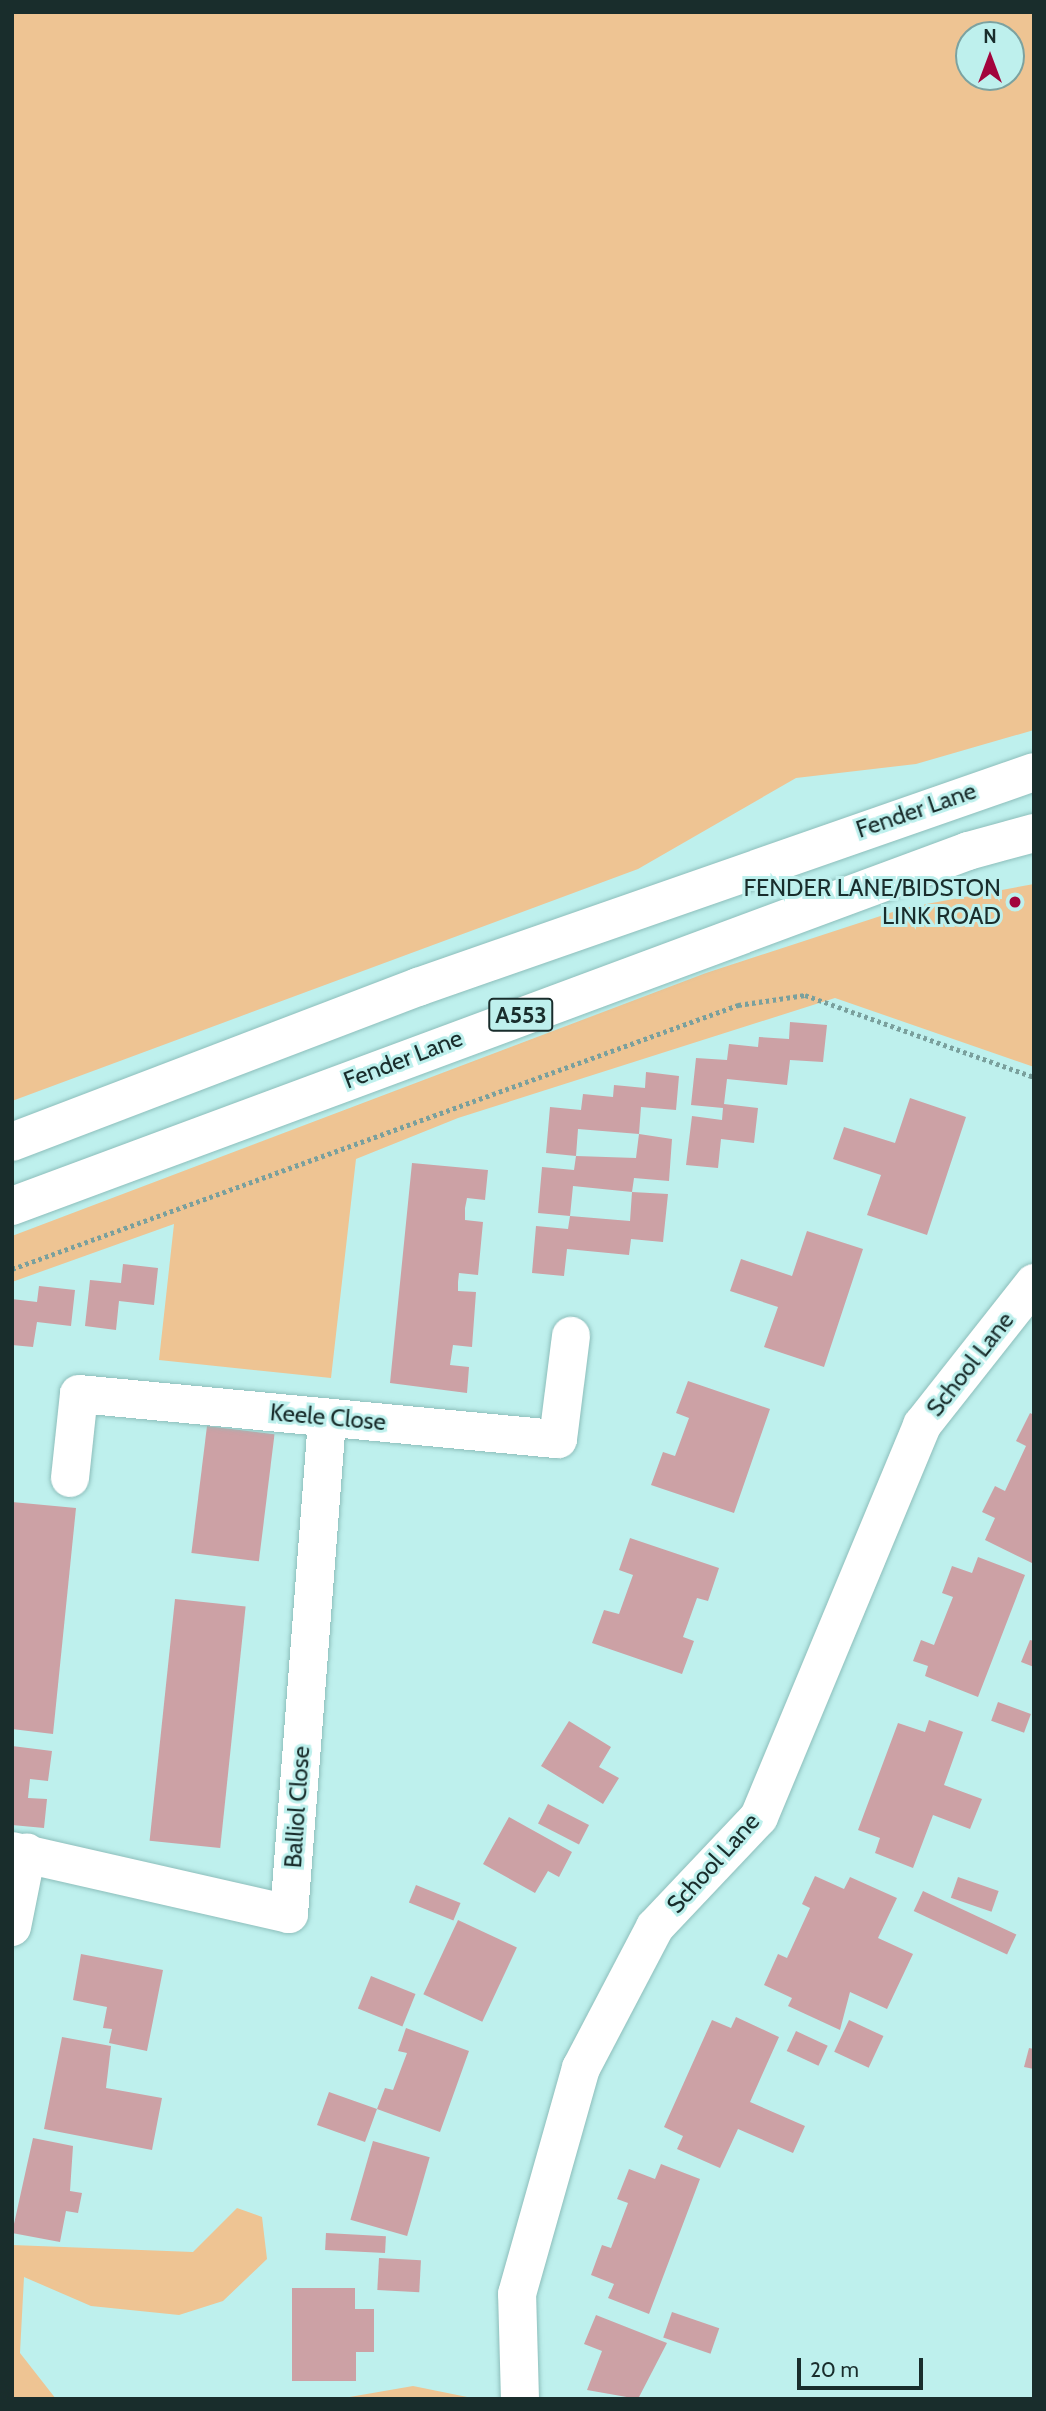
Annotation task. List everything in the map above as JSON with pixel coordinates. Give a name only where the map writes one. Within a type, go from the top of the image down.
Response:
[{"type":"street","name":"Fender Lane","points":[[12,1142],[431,982],[1034,772]]},
{"type":"street","name":"Fender Lane","points":[[12,1206],[929,865],[1034,833]]},
{"type":"street","name":"School Lane","points":[[520,2399],[517,2294],[581,2068],[655,1927],[759,1817],[922,1425],[1034,1283]]},
{"type":"street","name":"Keele Close","points":[[70,1478],[79,1394],[558,1439],[571,1336]]},
{"type":"street","name":"Balliol Close","points":[[20,1852],[289,1914],[327,1417]]},
{"type":"street","points":[[12,1927],[20,1852]]},
{"type":"path","points":[[12,1269],[738,1004],[805,995],[1034,1077]]},
{"type":"shaded area","points":[[12,12],[1034,12],[1034,730],[916,764],[796,778],[638,869],[12,1101]]},
{"type":"shaded area","points":[[1034,884],[1034,1067],[835,998],[458,1118],[356,1159],[331,1378],[159,1360],[174,1224],[12,1282],[12,1236],[706,973],[905,908]]},
{"type":"shaded area","points":[[237,2208],[262,2217],[267,2259],[223,2301],[179,2315],[91,2306],[24,2277],[20,2353],[56,2399],[12,2399],[12,2245],[193,2252]]},
{"type":"shaded area","points":[[413,2386],[477,2399],[338,2399]]},
{"type":"building","points":[[790,1022],[827,1025],[823,1062],[790,1060],[787,1085],[727,1079],[724,1104],[758,1108],[754,1143],[721,1139],[718,1168],[686,1165],[692,1116],[722,1120],[723,1108],[691,1105],[696,1058],[727,1060],[729,1044],[758,1047],[759,1037],[789,1039]]},
{"type":"building","points":[[646,1072],[679,1076],[676,1110],[641,1107],[639,1134],[578,1129],[576,1156],[546,1153],[550,1107],[581,1110],[583,1094],[613,1097],[614,1085],[645,1088]]},
{"type":"building","points":[[910,1098],[966,1117],[927,1235],[867,1215],[881,1175],[833,1159],[844,1127],[895,1143]]},
{"type":"building","points":[[639,1134],[672,1139],[669,1181],[634,1178],[632,1192],[573,1186],[570,1216],[538,1213],[542,1167],[574,1170],[576,1156],[636,1158]]},
{"type":"building","points":[[412,1163],[488,1170],[485,1200],[467,1198],[465,1208],[465,1220],[483,1222],[478,1275],[459,1273],[458,1282],[458,1291],[476,1292],[472,1347],[453,1345],[450,1365],[469,1367],[467,1393],[390,1383]]},
{"type":"building","points":[[632,1192],[668,1194],[663,1242],[631,1239],[629,1255],[567,1249],[564,1276],[532,1273],[536,1226],[568,1229],[570,1216],[630,1221]]},
{"type":"building","points":[[807,1231],[863,1249],[824,1367],[764,1347],[778,1307],[730,1291],[741,1259],[792,1276]]},
{"type":"building","points":[[123,1264],[158,1268],[154,1305],[119,1301],[116,1330],[85,1326],[90,1280],[121,1283]]},
{"type":"building","points":[[39,1286],[75,1290],[71,1326],[37,1322],[33,1347],[12,1345],[12,1299],[37,1302]]},
{"type":"building","points":[[688,1381],[770,1409],[734,1513],[651,1485],[663,1452],[675,1456],[689,1418],[676,1413]]},
{"type":"building","points":[[1030,1413],[1034,1415],[1034,1564],[985,1540],[995,1518],[982,1512],[995,1486],[1005,1491],[1026,1446],[1016,1441]]},
{"type":"building","points":[[207,1426],[274,1434],[259,1561],[191,1553]]},
{"type":"building","points":[[12,1502],[76,1508],[53,1734],[12,1729]]},
{"type":"building","points":[[630,1538],[719,1568],[708,1601],[697,1598],[683,1637],[694,1641],[682,1674],[592,1643],[604,1610],[619,1614],[633,1575],[619,1570]]},
{"type":"building","points":[[978,1557],[1025,1575],[978,1697],[925,1676],[928,1666],[913,1661],[921,1640],[934,1645],[953,1597],[942,1593],[952,1566],[972,1573]]},
{"type":"building","points":[[175,1599],[246,1606],[220,1848],[150,1841]]},
{"type":"building","points":[[1030,1640],[1034,1641],[1034,1667],[1021,1662]]},
{"type":"building","points":[[998,1702],[1031,1714],[1024,1733],[991,1721]]},
{"type":"building","points":[[929,1720],[963,1732],[944,1785],[982,1799],[970,1829],[933,1815],[913,1868],[875,1853],[880,1838],[858,1830],[898,1723],[925,1732]]},
{"type":"building","points":[[569,1721],[611,1747],[599,1767],[619,1778],[603,1804],[541,1766]]},
{"type":"building","points":[[12,1746],[52,1751],[48,1781],[30,1779],[28,1798],[47,1799],[44,1828],[12,1825]]},
{"type":"building","points":[[548,1804],[589,1825],[579,1844],[538,1824]]},
{"type":"building","points":[[509,1817],[572,1852],[559,1877],[548,1871],[535,1893],[483,1864]]},
{"type":"building","points":[[815,1876],[844,1889],[850,1877],[897,1898],[878,1938],[913,1954],[887,2009],[850,1992],[840,2030],[788,2006],[792,1998],[764,1985],[778,1954],[787,1958],[810,1908],[802,1904]]},
{"type":"building","points":[[958,1877],[999,1891],[991,1912],[951,1898]]},
{"type":"building","points":[[416,1885],[461,1903],[453,1921],[409,1903]]},
{"type":"building","points":[[923,1891],[1016,1935],[1007,1954],[914,1911]]},
{"type":"building","points":[[458,1920],[517,1947],[482,2022],[423,1994]]},
{"type":"building","points":[[81,1954],[163,1970],[147,2051],[109,2043],[112,2029],[103,2028],[107,2007],[73,2000]]},
{"type":"building","points":[[371,1976],[416,1994],[402,2026],[358,2008]]},
{"type":"building","points":[[736,2017],[779,2037],[750,2102],[805,2126],[793,2153],[738,2129],[720,2168],[677,2149],[683,2136],[664,2127],[712,2020],[731,2028]]},
{"type":"building","points":[[849,2020],[883,2036],[869,2068],[834,2052]]},
{"type":"building","points":[[406,2028],[469,2051],[440,2132],[377,2109],[385,2088],[393,2090],[407,2053],[398,2051]]},
{"type":"building","points":[[796,2031],[828,2046],[818,2066],[787,2051]]},
{"type":"building","points":[[62,2037],[111,2046],[106,2088],[162,2098],[152,2150],[44,2129]]},
{"type":"building","points":[[1029,2048],[1034,2049],[1034,2069],[1024,2067]]},
{"type":"building","points":[[329,2092],[377,2109],[365,2142],[317,2125]]},
{"type":"building","points":[[33,2138],[73,2146],[70,2191],[82,2193],[78,2213],[66,2211],[60,2242],[12,2233]]},
{"type":"building","points":[[373,2141],[430,2157],[407,2236],[350,2220]]},
{"type":"building","points":[[661,2164],[700,2179],[649,2314],[608,2298],[614,2284],[591,2275],[602,2245],[611,2248],[628,2203],[617,2199],[629,2169],[655,2179]]},
{"type":"building","points":[[326,2233],[386,2236],[385,2253],[325,2250]]},
{"type":"building","points":[[379,2258],[421,2260],[419,2292],[377,2290]]},
{"type":"building","points":[[292,2288],[355,2288],[355,2309],[374,2309],[374,2352],[356,2352],[356,2381],[292,2381]]},
{"type":"building","points":[[672,2312],[719,2328],[710,2354],[663,2338]]},
{"type":"building","points":[[596,2315],[667,2343],[638,2399],[587,2390],[602,2351],[584,2344]]},
{"type":"place","name":"FENDER LANE/BIDSTON LINK ROAD","points":[[1015,902]]}]
